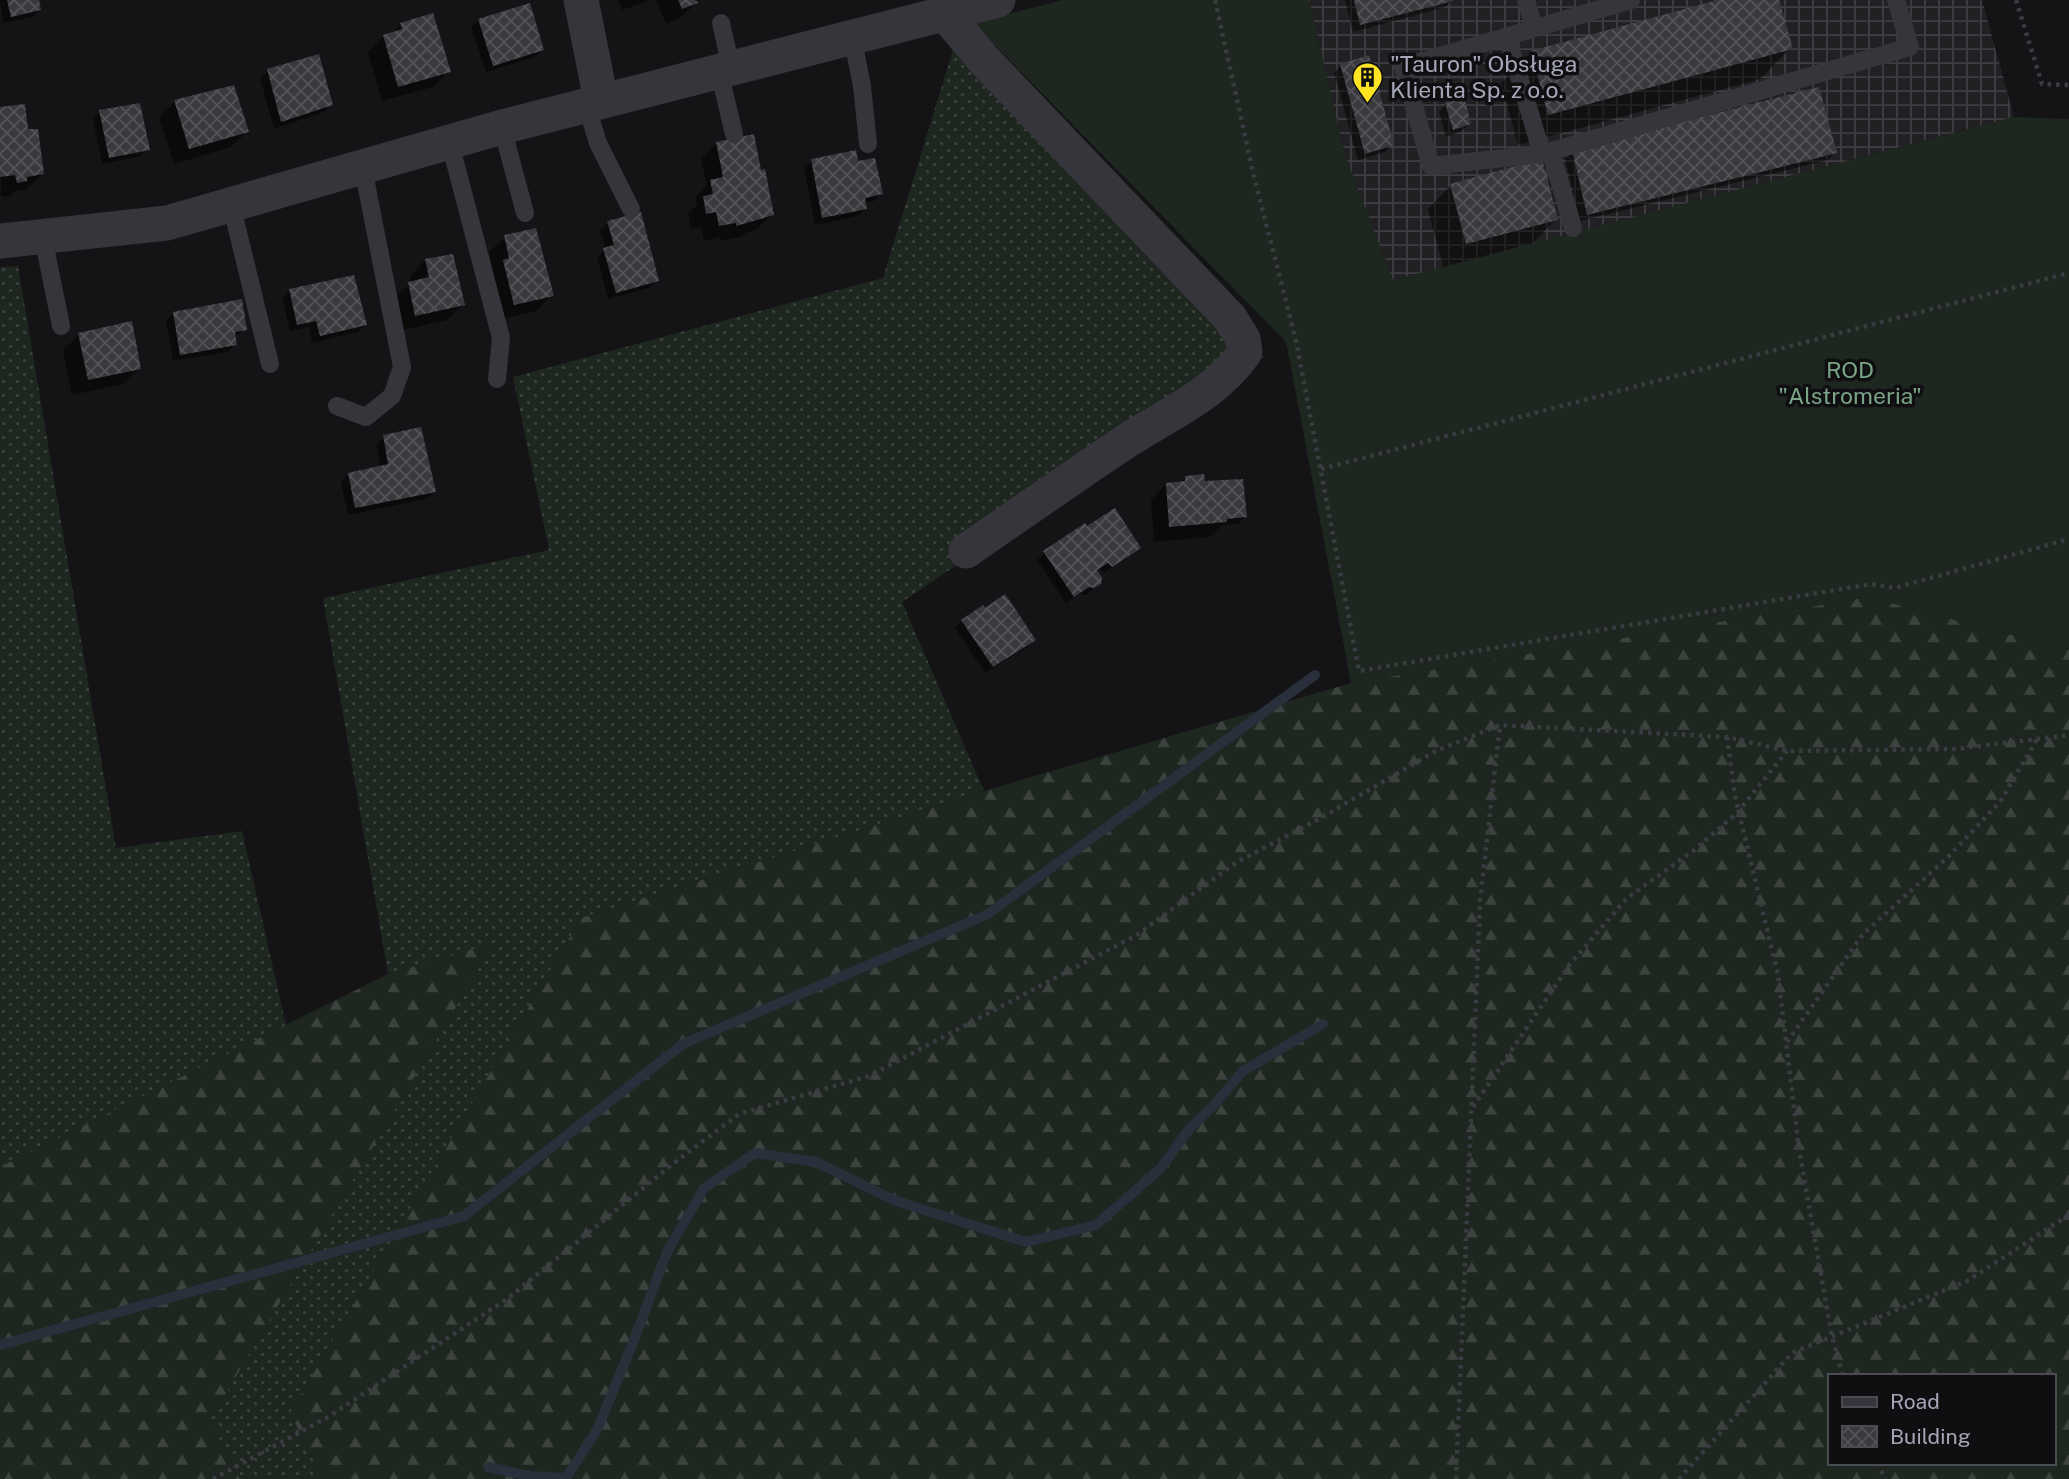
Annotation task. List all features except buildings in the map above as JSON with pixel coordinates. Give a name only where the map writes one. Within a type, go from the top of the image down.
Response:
[{"type":"street","points":[[580,0],[594,102]]},
{"type":"street","points":[[0,241],[167,223],[594,102],[998,0]]},
{"type":"street","points":[[945,14],[984,60],[1230,317],[1243,339],[1245,352],[1233,370],[1208,391],[1121,445],[967,551]]},
{"type":"lane","points":[[1525,0],[1534,28]]},
{"type":"lane","points":[[1631,0],[1403,67],[1431,166],[1546,153],[1910,47],[1896,0]]},
{"type":"lane","points":[[721,23],[734,134]]},
{"type":"lane","points":[[852,36],[862,86],[868,144]]},
{"type":"lane","points":[[1507,36],[1573,228]]},
{"type":"lane","points":[[594,102],[598,143],[631,209]]},
{"type":"lane","points":[[502,127],[525,213]]},
{"type":"lane","points":[[450,143],[501,338],[497,379]]},
{"type":"lane","points":[[337,406],[366,417],[392,396],[402,367],[363,168]]},
{"type":"lane","points":[[231,204],[270,364]]},
{"type":"lane","points":[[43,237],[61,326]]},
{"type":"path","points":[[1215,0],[1252,168],[1296,341],[1359,671],[1871,584],[1895,588],[2069,539]]},
{"type":"path","points":[[2016,0],[2042,84],[2069,85]]},
{"type":"path","points":[[1321,470],[2069,273]]},
{"type":"path","points":[[1456,1479],[1480,901],[1500,725]]},
{"type":"path","points":[[214,1479],[328,1416],[507,1299],[674,1163],[739,1114],[869,1076],[1135,936],[1237,862],[1317,820],[1436,751],[1500,725],[1727,737],[1787,751],[1956,749],[2069,735]]},
{"type":"path","points":[[1727,737],[1738,812],[1778,975],[1799,1149],[1832,1337],[1842,1374]]},
{"type":"path","points":[[1786,1043],[1863,934],[1947,858],[2000,802],[2037,739]]},
{"type":"path","points":[[1472,1109],[1570,964],[1627,898],[1693,851],[1738,812],[1787,751]]},
{"type":"path","points":[[1679,1479],[1792,1353],[1967,1281],[2069,1215]]},
{"type":"shaded area","points":[[1309,0],[1982,0],[2014,117],[1393,281],[1345,156]]},
{"type":"green space","name":"ROD \"Alstromeria\"","points":[[1063,0],[1309,0],[1345,155],[1393,280],[2014,117],[2069,119],[2069,650],[1869,597],[1351,683],[1286,342],[973,23]]},
{"type":"green space","points":[[957,37],[1264,357],[902,602],[984,791],[581,918],[290,1413],[323,1479],[240,1479],[209,1421],[493,944],[388,974],[323,598],[549,550],[513,377],[883,278]]},
{"type":"green space","points":[[18,266],[116,848],[242,831],[286,1025],[0,1167],[0,267]]},
{"type":"green space","points":[[1869,597],[2069,650],[2069,1479],[323,1479],[290,1413],[581,918],[984,791],[1351,683]]},
{"type":"green space","points":[[494,943],[210,1420],[240,1479],[0,1479],[0,1167],[388,974]]},
{"type":"waterway","points":[[0,1345],[464,1216],[683,1044],[988,914],[1315,675]]},
{"type":"waterway","points":[[488,1467],[530,1476],[566,1478],[597,1430],[667,1252],[704,1188],[755,1153],[816,1162],[896,1201],[1026,1242],[1096,1225],[1160,1169],[1190,1128],[1243,1071],[1323,1024]]},
{"type":"place","name":"\"Tauron\" Obsługa Klienta Sp. z o.o.","points":[[1367,104]]}]
